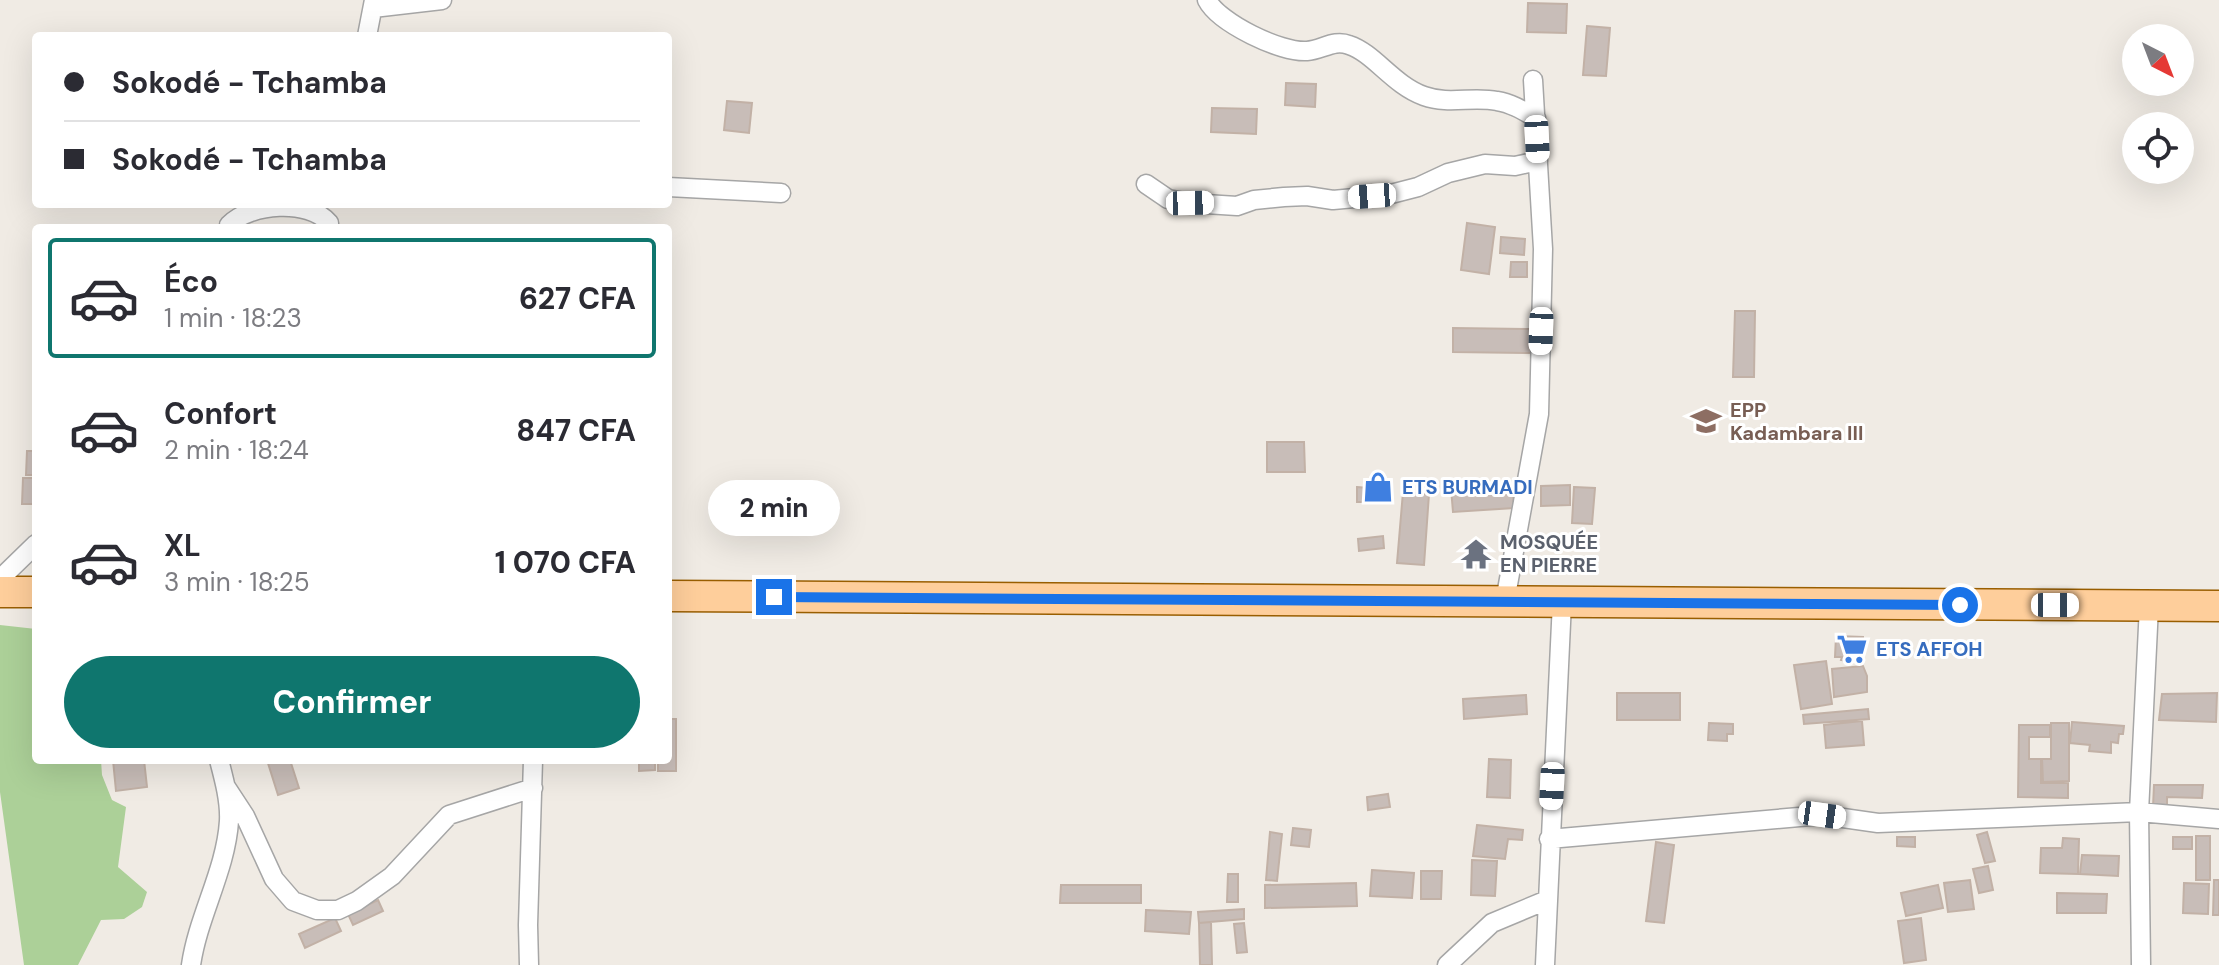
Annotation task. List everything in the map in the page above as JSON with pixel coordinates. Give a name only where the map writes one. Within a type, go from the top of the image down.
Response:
[{"type":"main road","points":[[0,592],[32,592]]},
{"type":"main road","points":[[672,596],[2219,606]]},
{"type":"street","points":[[368,32],[373,4],[442,0]]},
{"type":"street","points":[[1207,0],[1212,10],[1229,23],[1291,49],[1308,51],[1329,44],[1351,45],[1401,85],[1422,95],[1441,101],[1499,101],[1520,108],[1536,118]]},
{"type":"street","points":[[1505,601],[1539,414],[1543,249],[1533,80]]},
{"type":"street","points":[[1146,184],[1168,199],[1237,206],[1254,200],[1284,197],[1307,196],[1333,200],[1387,195],[1418,187],[1448,173],[1485,164],[1515,166],[1538,161]]},
{"type":"street","points":[[672,187],[781,193]]},
{"type":"street","points":[[230,224],[246,212],[266,208]]},
{"type":"street","points":[[284,208],[322,214],[327,224]]},
{"type":"street","points":[[0,579],[32,548]]},
{"type":"street","points":[[1545,965],[1562,602]]},
{"type":"street","points":[[2140,965],[2139,812],[2149,606]]},
{"type":"street","points":[[191,965],[229,821],[220,764]]},
{"type":"street","points":[[529,965],[533,764]]},
{"type":"street","points":[[226,787],[245,816],[274,879],[293,901],[317,910],[338,910],[357,901],[392,876],[449,815],[533,788]]},
{"type":"street","points":[[1549,839],[1822,815],[1878,823],[2139,812],[2219,819]]},
{"type":"street","points":[[1447,965],[1492,923],[1547,900]]},
{"type":"green space","points":[[0,625],[32,629],[32,764],[101,764],[102,775],[112,800],[126,807],[118,867],[147,892],[142,907],[124,919],[101,920],[78,965],[24,965],[0,792]]},
{"type":"building","points":[[1528,3],[1567,4],[1566,33],[1527,32]]},
{"type":"building","points":[[1587,26],[1610,28],[1606,76],[1583,75]]},
{"type":"building","points":[[1286,83],[1316,84],[1315,107],[1285,105]]},
{"type":"building","points":[[727,101],[752,103],[749,133],[724,130]]},
{"type":"building","points":[[1212,108],[1257,109],[1256,134],[1211,132]]},
{"type":"building","points":[[1467,223],[1495,227],[1489,274],[1461,270]]},
{"type":"building","points":[[1501,237],[1525,239],[1524,255],[1500,253]]},
{"type":"building","points":[[1511,262],[1527,262],[1527,277],[1510,277]]},
{"type":"building","points":[[1735,311],[1755,311],[1754,377],[1733,377]]},
{"type":"building","points":[[1453,328],[1531,329],[1531,353],[1453,352]]},
{"type":"building","points":[[1267,442],[1304,442],[1305,472],[1267,472]]},
{"type":"building","points":[[27,451],[32,451],[32,475],[26,475]]},
{"type":"building","points":[[23,478],[32,478],[32,504],[22,504]]},
{"type":"building","points":[[1512,484],[1514,508],[1453,512],[1451,488]]},
{"type":"building","points":[[1570,485],[1570,505],[1541,506],[1541,486]]},
{"type":"building","points":[[1357,487],[1368,488],[1368,502],[1357,502]]},
{"type":"building","points":[[1574,487],[1595,488],[1592,524],[1572,523]]},
{"type":"building","points":[[1403,492],[1429,494],[1424,565],[1397,563]]},
{"type":"building","points":[[1383,536],[1384,548],[1359,551],[1358,539]]},
{"type":"building","points":[[1836,636],[1863,637],[1863,656],[1847,655],[1847,661],[1835,657]]},
{"type":"building","points":[[1826,661],[1832,704],[1801,709],[1794,665]]},
{"type":"building","points":[[1863,666],[1867,676],[1867,692],[1834,697],[1832,669]]},
{"type":"building","points":[[1617,693],[1680,693],[1680,720],[1617,720]]},
{"type":"building","points":[[2217,693],[2216,722],[2159,720],[2162,694]]},
{"type":"building","points":[[1526,695],[1527,714],[1464,719],[1463,699]]},
{"type":"building","points":[[1868,709],[1869,719],[1804,724],[1803,715]]},
{"type":"building","points":[[672,719],[676,719],[676,771],[658,771],[658,764],[672,764]]},
{"type":"building","points":[[1862,721],[1864,745],[1826,748],[1824,725]]},
{"type":"building","points":[[2072,722],[2124,726],[2123,734],[2119,734],[2118,743],[2111,742],[2111,753],[2089,751],[2090,745],[2070,743]]},
{"type":"building","points":[[1709,723],[1733,724],[1733,734],[1727,734],[1727,741],[1708,740]]},
{"type":"building","points":[[2051,723],[2069,723],[2069,781],[2043,782],[2042,759],[2051,759]]},
{"type":"building","points":[[2019,725],[2050,725],[2050,737],[2029,737],[2029,759],[2041,759],[2041,783],[2068,783],[2068,798],[2018,797]]},
{"type":"building","points":[[1489,759],[1511,760],[1510,798],[1487,797]]},
{"type":"building","points":[[113,764],[144,764],[147,787],[116,791]]},
{"type":"building","points":[[268,764],[291,764],[299,788],[278,795]]},
{"type":"building","points":[[639,764],[655,764],[655,770],[639,771]]},
{"type":"building","points":[[2154,785],[2203,785],[2202,798],[2167,797],[2167,807],[2153,807]]},
{"type":"building","points":[[1388,794],[1390,807],[1368,810],[1367,797]]},
{"type":"building","points":[[1477,825],[1523,830],[1522,840],[1508,839],[1505,859],[1473,856]]},
{"type":"building","points":[[1293,828],[1311,830],[1309,847],[1291,845]]},
{"type":"building","points":[[1270,832],[1282,834],[1277,881],[1266,880]]},
{"type":"building","points":[[1987,832],[1995,861],[1985,863],[1977,835]]},
{"type":"building","points":[[2196,836],[2210,836],[2210,880],[2196,880]]},
{"type":"building","points":[[1897,837],[1915,837],[1915,847],[1897,846]]},
{"type":"building","points":[[2173,837],[2192,837],[2192,849],[2173,849]]},
{"type":"building","points":[[2063,838],[2079,839],[2078,874],[2040,873],[2041,848],[2062,848]]},
{"type":"building","points":[[1656,842],[1674,845],[1664,923],[1646,921]]},
{"type":"building","points":[[2082,855],[2119,856],[2118,876],[2080,874]]},
{"type":"building","points":[[1472,860],[1497,861],[1495,896],[1471,895]]},
{"type":"building","points":[[1988,866],[1993,890],[1979,893],[1973,869]]},
{"type":"building","points":[[1372,870],[1414,873],[1412,898],[1370,896]]},
{"type":"building","points":[[1421,871],[1442,871],[1441,899],[1421,899]]},
{"type":"building","points":[[1228,874],[1238,874],[1238,902],[1227,902]]},
{"type":"building","points":[[1970,880],[1974,909],[1948,912],[1944,883]]},
{"type":"building","points":[[2214,880],[2219,880],[2219,915],[2213,915]]},
{"type":"building","points":[[1356,883],[1357,906],[1265,908],[1265,885]]},
{"type":"building","points":[[2184,883],[2209,884],[2208,914],[2183,913]]},
{"type":"building","points":[[1061,885],[1141,885],[1141,903],[1060,903]]},
{"type":"building","points":[[1938,885],[1943,908],[1906,916],[1901,893]]},
{"type":"building","points":[[2057,893],[2107,894],[2106,913],[2057,913]]},
{"type":"building","points":[[378,900],[383,911],[353,925],[348,914]]},
{"type":"building","points":[[1244,909],[1244,919],[1199,923],[1198,912]]},
{"type":"building","points":[[1146,910],[1191,912],[1189,934],[1145,931]]},
{"type":"building","points":[[335,918],[341,931],[305,948],[299,934]]},
{"type":"building","points":[[1921,918],[1926,960],[1904,963],[1898,921]]},
{"type":"building","points":[[1211,922],[1212,965],[1200,965],[1199,923]]},
{"type":"building","points":[[1244,923],[1247,952],[1237,953],[1234,924]]},
{"type":"place","name":"EPP Kadambara III","points":[[1706,421]]},
{"type":"place","name":"ETS BURMADI","points":[[1378,487]]},
{"type":"place","name":"MOSQUÉE EN PIERRE","points":[[1476,554]]},
{"type":"place","name":"ETS AFFOH","points":[[1852,649]]},
{"type":"route","points":[[774,597],[1960,605]]}]
